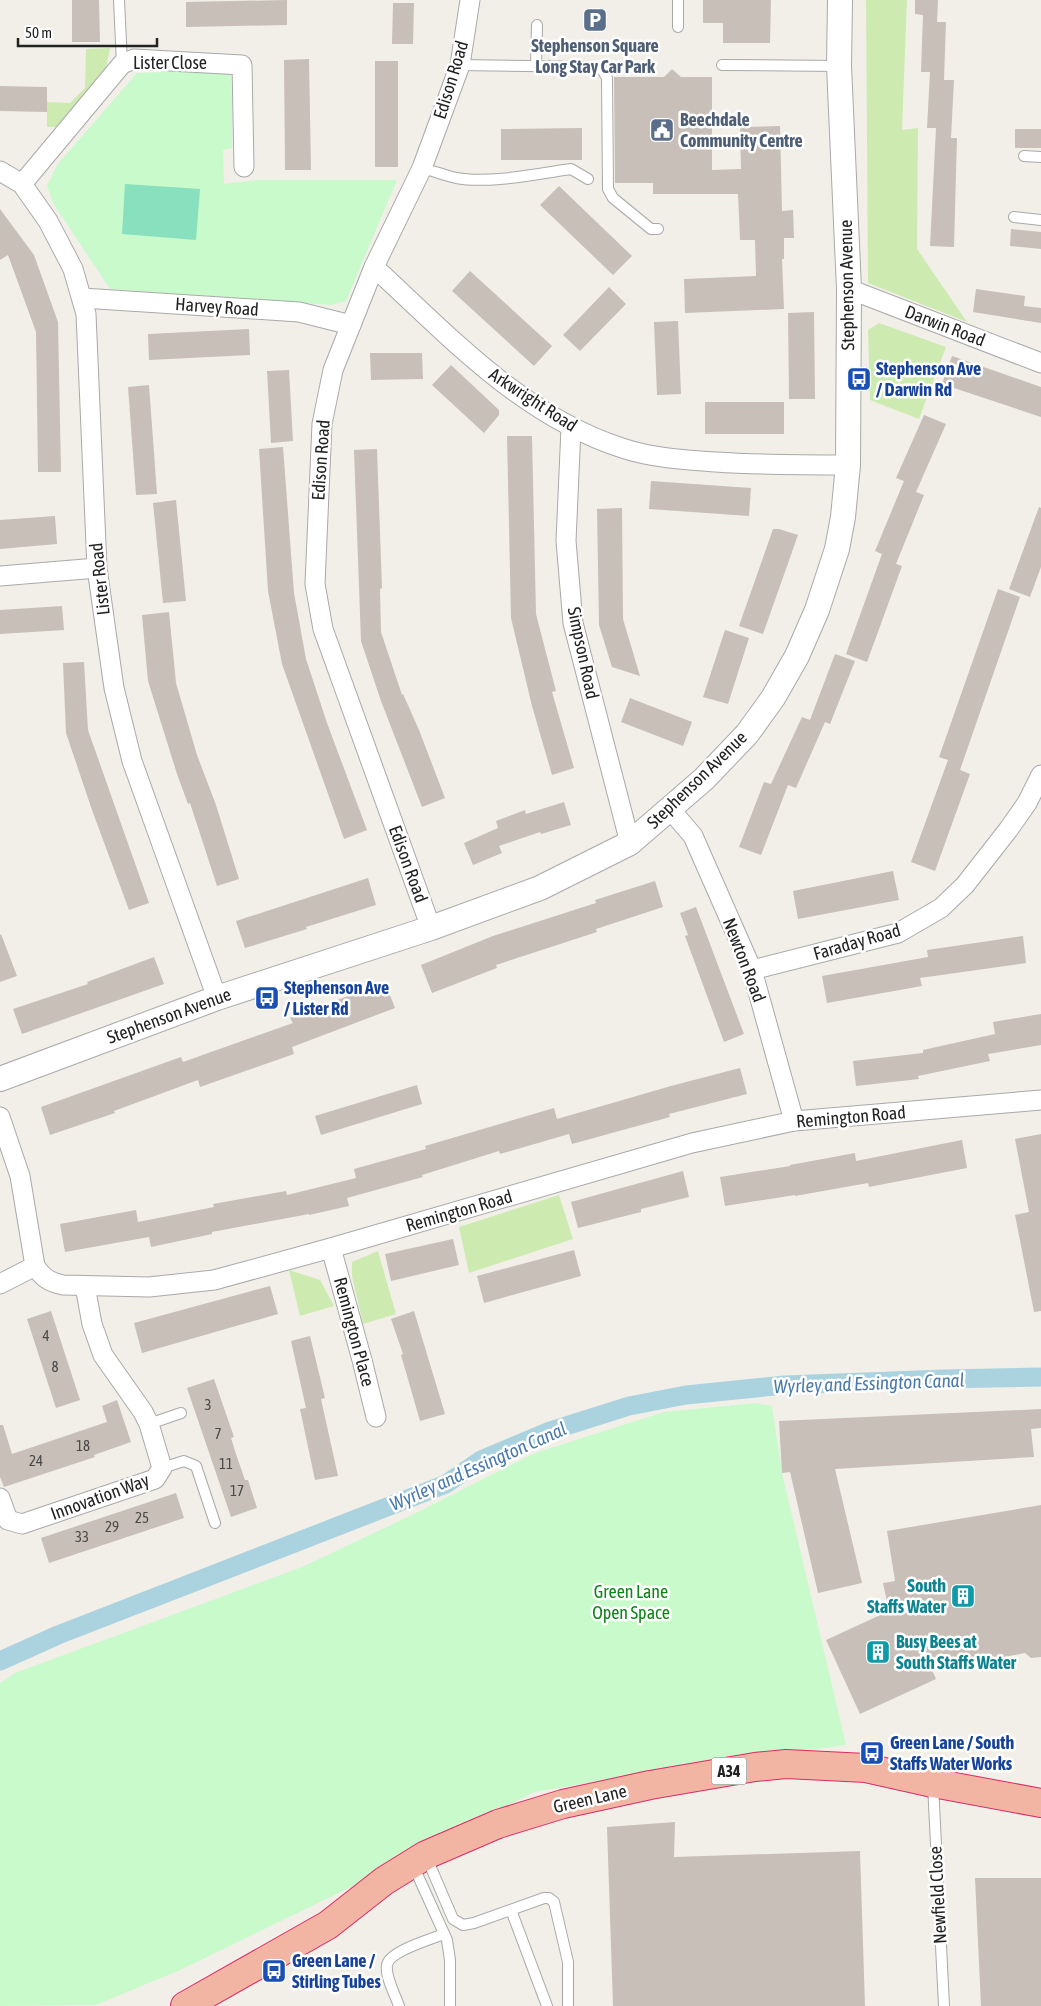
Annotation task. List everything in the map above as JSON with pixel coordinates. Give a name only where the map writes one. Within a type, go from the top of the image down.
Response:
[{"type":"highway","name":"Green Lane","points":[[185,2006],[328,1925],[384,1881],[419,1859],[498,1824],[563,1804],[650,1785],[755,1767],[786,1764],[866,1768],[933,1783],[1041,1803]]},
{"type":"street","name":"Edison Road","points":[[431,928],[322,629],[315,584],[322,424],[332,370],[374,267],[422,168],[460,65],[470,0]]},
{"type":"street","name":"Stephenson Avenue","points":[[0,1079],[217,998],[431,928],[540,888],[630,843],[704,778],[747,734],[773,698],[797,656],[817,610],[837,549],[843,518],[848,465],[849,289],[839,66],[840,0]]},
{"type":"street","name":"Lister Close","points":[[22,184],[122,64],[134,59],[242,65],[244,167]]},
{"type":"street","name":"Lister Road","points":[[0,171],[22,184],[48,221],[73,269],[82,298],[86,314],[97,568],[114,688],[132,761],[217,998]]},
{"type":"street","name":"Arkwright Road","points":[[374,267],[495,378],[571,428],[623,448],[677,460],[754,464],[848,465]]},
{"type":"street","name":"Darwin Road","points":[[849,289],[1041,363]]},
{"type":"street","name":"Harvey Road","points":[[82,298],[299,312],[351,325]]},
{"type":"street","name":"Simpson Road","points":[[571,428],[566,541],[573,623],[630,843]]},
{"type":"street","points":[[0,576],[97,568]]},
{"type":"street","name":"Faraday Road","points":[[752,970],[898,934],[941,908],[965,885],[1008,830],[1027,803],[1041,775]]},
{"type":"street","name":"Newton Road","points":[[670,809],[693,836],[752,970],[794,1121]]},
{"type":"street","name":"Remington Road","points":[[35,1266],[43,1278],[51,1283],[85,1286],[149,1287],[214,1280],[692,1143],[794,1121],[1041,1100]]},
{"type":"street","points":[[0,1117],[20,1176],[35,1266],[0,1284]]},
{"type":"street","name":"Remington Place","points":[[330,1248],[376,1417]]},
{"type":"street","name":"Innovation Way","points":[[0,1498],[8,1520],[22,1524],[155,1479],[162,1468],[149,1424],[143,1412],[103,1355],[92,1324],[85,1286]]},
{"type":"lane","points":[[119,0],[122,64]]},
{"type":"lane","points":[[678,0],[678,27]]},
{"type":"lane","points":[[536,66],[538,25]]},
{"type":"lane","points":[[460,65],[597,67],[603,71],[607,78],[608,189],[613,198],[651,229],[658,229]]},
{"type":"lane","points":[[722,65],[839,66]]},
{"type":"lane","points":[[1024,156],[1041,157]]},
{"type":"lane","points":[[422,168],[457,178],[485,179],[532,175],[571,168],[588,180]]},
{"type":"lane","points":[[1014,217],[1041,220]]},
{"type":"lane","points":[[149,1424],[181,1413]]},
{"type":"lane","points":[[162,1468],[184,1461],[196,1466],[215,1523]]},
{"type":"lane","name":"Newfield Close","points":[[933,1783],[944,2006]]},
{"type":"lane","points":[[419,1859],[453,1919],[458,1923],[468,1925],[544,1898],[549,1898],[554,1902],[568,1962],[568,2006]]},
{"type":"lane","points":[[419,1859],[444,1934],[450,1960],[450,2006]]},
{"type":"lane","points":[[511,1910],[547,2006]]},
{"type":"lane","points":[[399,2006],[387,1973],[387,1963],[390,1958],[398,1952],[444,1934]]},
{"type":"green space","points":[[866,0],[907,0],[902,130],[918,128],[917,249],[967,322],[868,283]]},
{"type":"green space","points":[[110,48],[105,73],[63,127],[47,127],[47,102],[70,103],[85,88],[86,49]]},
{"type":"green space","points":[[230,70],[232,148],[223,150],[224,184],[259,180],[397,180],[346,301],[330,305],[110,289],[53,203],[47,186],[57,165],[137,73]]},
{"type":"green space","points":[[125,184],[200,189],[196,240],[122,234]]},
{"type":"green space","points":[[879,323],[946,347],[919,419],[870,400],[868,330]]},
{"type":"green space","points":[[559,1195],[573,1239],[469,1273],[459,1227]]},
{"type":"green space","points":[[378,1251],[396,1314],[363,1324],[352,1276],[352,1262]]},
{"type":"green space","points":[[289,1270],[320,1280],[334,1306],[300,1316]]},
{"type":"green space","name":"Green Lane Open Space","points":[[756,1403],[772,1406],[782,1473],[846,1745],[643,1774],[534,1792],[380,1873],[180,1970],[96,2005],[0,2006],[0,1683],[15,1673],[302,1567],[412,1515],[535,1453],[664,1412]]},
{"type":"building","points":[[72,0],[99,0],[100,42],[72,42]]},
{"type":"building","points":[[287,0],[287,25],[186,27],[186,2]]},
{"type":"building","points":[[703,0],[771,0],[770,43],[723,43],[723,23],[703,23]]},
{"type":"building","points":[[915,0],[938,0],[937,22],[946,22],[944,80],[954,80],[951,138],[957,138],[954,247],[930,246],[936,128],[927,128],[930,72],[921,72],[923,15],[915,14]]},
{"type":"building","points":[[393,3],[414,3],[413,44],[392,44]]},
{"type":"building","points":[[309,59],[311,170],[285,170],[284,60]]},
{"type":"building","points":[[375,61],[398,61],[398,167],[375,167]]},
{"type":"building","points":[[672,69],[681,77],[712,77],[712,170],[741,169],[740,127],[780,126],[782,211],[793,210],[794,238],[784,238],[784,259],[782,259],[784,309],[685,313],[684,279],[756,276],[755,240],[740,240],[738,194],[653,194],[653,183],[615,183],[614,77],[664,77]]},
{"type":"building","points":[[0,86],[47,87],[47,112],[0,111]]},
{"type":"building","points":[[582,128],[582,160],[501,160],[501,129]]},
{"type":"building","points":[[1015,129],[1041,129],[1041,148],[1015,148]]},
{"type":"building","points":[[559,186],[632,256],[613,275],[540,205]]},
{"type":"building","points":[[0,209],[34,255],[58,322],[61,472],[38,472],[36,332],[8,255],[0,260]]},
{"type":"building","points":[[1011,229],[1041,232],[1041,249],[1010,246]]},
{"type":"building","points":[[470,271],[552,346],[534,366],[452,291]]},
{"type":"building","points":[[609,287],[626,304],[580,351],[563,335]]},
{"type":"building","points":[[976,289],[1025,296],[1024,306],[1041,308],[1041,323],[973,312]]},
{"type":"building","points":[[814,312],[815,399],[789,399],[788,313]]},
{"type":"building","points":[[678,321],[681,394],[657,395],[654,322]]},
{"type":"building","points":[[249,329],[250,355],[149,360],[148,334]]},
{"type":"building","points":[[370,353],[422,353],[423,379],[371,380]]},
{"type":"building","points":[[952,356],[1041,387],[1041,417],[942,384]]},
{"type":"building","points":[[451,365],[499,410],[499,415],[484,433],[432,385]]},
{"type":"building","points":[[289,370],[293,441],[271,443],[267,371]]},
{"type":"building","points":[[149,385],[157,494],[136,495],[128,387]]},
{"type":"building","points":[[705,402],[784,402],[784,434],[705,434]]},
{"type":"building","points":[[924,415],[946,424],[916,492],[924,495],[896,564],[902,566],[867,662],[846,654],[882,554],[875,551],[904,481],[896,478]]},
{"type":"building","points":[[507,436],[532,436],[536,614],[556,691],[552,692],[574,768],[552,775],[532,706],[511,618]]},
{"type":"building","points":[[283,447],[294,593],[306,659],[327,723],[367,830],[344,839],[282,664],[268,591],[259,449]]},
{"type":"building","points":[[377,449],[382,588],[380,589],[381,632],[402,695],[419,730],[445,798],[422,807],[381,701],[361,641],[354,450]]},
{"type":"building","points":[[651,481],[751,488],[749,516],[649,509]]},
{"type":"building","points":[[176,500],[186,601],[163,603],[153,503]]},
{"type":"building","points":[[1039,507],[1041,508],[1041,567],[1030,597],[1009,589]]},
{"type":"building","points":[[622,508],[623,619],[640,676],[612,667],[599,625],[597,509]]},
{"type":"building","points":[[55,516],[57,544],[0,549],[0,520]]},
{"type":"building","points":[[773,529],[798,535],[763,634],[739,626]]},
{"type":"building","points":[[998,589],[1020,597],[960,770],[970,774],[935,871],[911,862],[948,760],[939,757]]},
{"type":"building","points":[[62,606],[64,630],[0,634],[0,610]]},
{"type":"building","points":[[169,612],[176,683],[197,755],[216,805],[239,879],[217,886],[190,803],[188,804],[177,774],[148,681],[142,615]]},
{"type":"building","points":[[725,630],[749,638],[728,704],[703,697]]},
{"type":"building","points":[[835,654],[855,661],[830,724],[825,722],[796,788],[788,785],[761,855],[739,847],[764,782],[771,784],[802,717],[810,720]]},
{"type":"building","points":[[84,662],[88,730],[149,903],[129,910],[66,733],[63,663]]},
{"type":"building","points":[[630,698],[692,722],[683,746],[621,722]]},
{"type":"building","points":[[564,802],[571,825],[541,834],[540,832],[499,846],[502,853],[473,865],[464,843],[498,828],[496,821],[525,810],[526,814]]},
{"type":"building","points":[[893,871],[899,900],[798,919],[793,891]]},
{"type":"building","points":[[368,878],[376,905],[245,948],[236,921]]},
{"type":"building","points":[[655,881],[663,907],[596,929],[597,932],[496,965],[497,968],[432,993],[421,965],[493,936],[596,903],[595,900]]},
{"type":"building","points":[[696,907],[744,1034],[724,1042],[685,936],[688,935],[680,913]]},
{"type":"building","points":[[0,935],[17,976],[0,982]]},
{"type":"building","points":[[1023,936],[1026,963],[920,978],[922,986],[827,1003],[822,976],[928,957],[927,950]]},
{"type":"building","points":[[154,957],[164,984],[22,1034],[13,1009],[88,984],[87,982]]},
{"type":"building","points":[[385,982],[395,1008],[292,1047],[294,1054],[200,1087],[198,1080],[114,1111],[115,1113],[50,1135],[41,1107],[181,1057],[183,1062],[293,1023],[290,1018]]},
{"type":"building","points":[[1041,1014],[1041,1045],[988,1054],[990,1061],[918,1076],[919,1079],[856,1086],[853,1061],[923,1053],[923,1050],[995,1034],[993,1022]]},
{"type":"building","points":[[740,1068],[747,1094],[669,1114],[670,1117],[572,1144],[569,1134],[500,1154],[499,1151],[422,1175],[423,1177],[347,1198],[349,1206],[212,1232],[212,1234],[151,1247],[149,1237],[65,1252],[60,1224],[136,1210],[138,1222],[214,1207],[213,1204],[286,1191],[287,1195],[356,1178],[354,1169],[426,1149],[425,1146],[554,1108],[557,1119]]},
{"type":"building","points":[[417,1085],[422,1104],[321,1135],[315,1116]]},
{"type":"building","points":[[1041,1134],[1041,1311],[1034,1312],[1015,1215],[1029,1212],[1015,1139]]},
{"type":"building","points":[[962,1140],[967,1168],[869,1187],[868,1183],[725,1206],[720,1177],[855,1153],[856,1161]]},
{"type":"building","points":[[683,1171],[689,1197],[641,1209],[641,1212],[578,1228],[571,1202]]},
{"type":"building","points":[[453,1239],[459,1265],[391,1281],[385,1254]]},
{"type":"building","points":[[574,1250],[581,1276],[484,1303],[477,1276]]},
{"type":"building","points":[[270,1286],[278,1314],[142,1353],[134,1323]]},
{"type":"building","points":[[51,1311],[80,1400],[56,1408],[27,1319]]},
{"type":"building","points":[[414,1311],[445,1414],[420,1421],[401,1355],[403,1354],[391,1319]]},
{"type":"building","points":[[310,1336],[325,1398],[321,1399],[338,1476],[315,1480],[300,1409],[306,1408],[291,1341]]},
{"type":"building","points":[[214,1379],[234,1437],[231,1438],[236,1454],[245,1480],[248,1480],[257,1508],[231,1517],[187,1388]]},
{"type":"building","points":[[117,1400],[131,1442],[94,1455],[95,1457],[4,1487],[0,1477],[0,1425],[3,1425],[12,1454],[107,1422],[102,1406]]},
{"type":"building","points":[[1041,1409],[1041,1428],[1031,1429],[1034,1457],[835,1469],[862,1583],[818,1593],[790,1472],[782,1473],[779,1421]]},
{"type":"building","points":[[176,1493],[184,1518],[49,1563],[41,1538]]},
{"type":"building","name":"South Staffs Water","points":[[1041,1505],[1041,1657],[1031,1658],[1025,1653],[979,1662],[978,1656],[930,1665],[936,1679],[860,1714],[826,1640],[889,1611],[883,1583],[895,1581],[887,1531]]},
{"type":"building","points":[[675,1822],[674,1857],[860,1851],[865,2006],[613,2006],[607,1827]]},
{"type":"building","points":[[975,1878],[1041,1878],[1041,2006],[981,2006]]},
{"type":"waterway","name":"Wyrley and Essington Canal","points":[[0,1661],[58,1635],[446,1484],[481,1460],[550,1431],[629,1406],[686,1395],[785,1385],[1041,1377]]},
{"type":"place","name":"Stephenson Square Long Stay Car Park","points":[[595,20]]},
{"type":"place","name":"Beechdale Community Centre","points":[[662,130]]},
{"type":"place","name":"Stephenson Ave / Darwin Rd","points":[[859,379]]},
{"type":"place","name":"Stephenson Ave / Lister Rd","points":[[267,998]]},
{"type":"place","name":"South Staffs Water","points":[[963,1596]]},
{"type":"place","name":"Busy Bees at South Staffs Water","points":[[878,1652]]},
{"type":"place","name":"Green Lane / South Staffs Water Works","points":[[872,1753]]},
{"type":"place","name":"Green Lane / Stirling Tubes","points":[[274,1971]]}]
